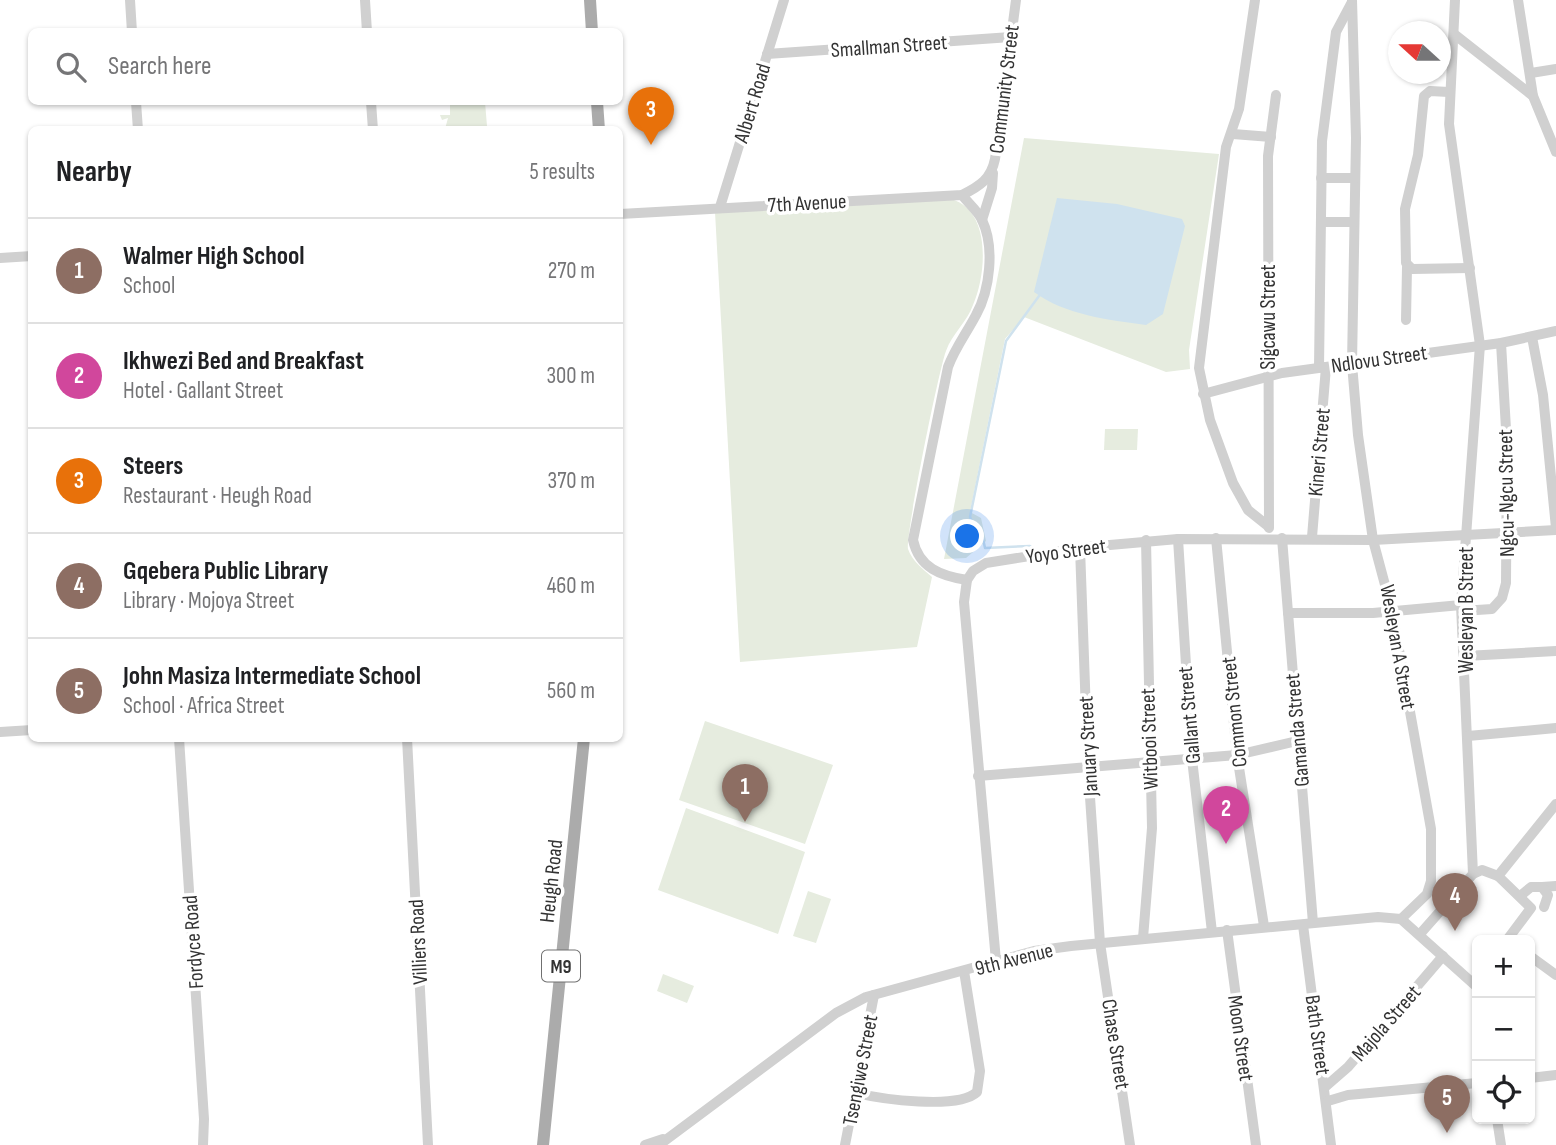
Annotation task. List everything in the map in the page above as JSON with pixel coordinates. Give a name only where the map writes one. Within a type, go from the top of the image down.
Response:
[{"type":"main road","points":[[590,0],[592,28]]},
{"type":"main road","points":[[597,105],[599,126]]},
{"type":"main road","name":"Heugh Road","points":[[546,1141],[584,742]]},
{"type":"main road","name":"Heugh Road","points":[[580,788],[586,776],[590,742]]},
{"type":"street","points":[[130,0],[132,28]]},
{"type":"street","points":[[365,0],[367,28]]},
{"type":"street","name":"Albert Road","points":[[720,207],[784,0]]},
{"type":"street","name":"Community Street","points":[[982,220],[992,188],[991,173],[1016,0]]},
{"type":"street","points":[[1255,0],[1233,134],[1226,148],[1199,368],[1203,394],[1233,483],[1248,510],[1279,538]]},
{"type":"street","name":"Wesleyan B Street","points":[[1455,0],[1449,124],[1480,345],[1462,608],[1473,874]]},
{"type":"street","points":[[1518,0],[1534,96],[1556,152]]},
{"type":"street","name":"Kineri Street","points":[[1312,537],[1322,367],[1321,178],[1325,109],[1336,33],[1352,1]]},
{"type":"street","name":"Wesleyan A Street","points":[[1352,1],[1355,178],[1352,364],[1373,540],[1392,611],[1430,829],[1429,887],[1420,901],[1401,919]]},
{"type":"street","points":[[1454,34],[1534,96]]},
{"type":"street","name":"Smallman Street","points":[[767,54],[1011,37]]},
{"type":"street","points":[[1531,73],[1556,69]]},
{"type":"street","points":[[1406,320],[1405,209],[1418,155],[1424,96],[1430,91],[1449,92]]},
{"type":"street","name":"Sigcawu Street","points":[[1268,526],[1267,376],[1271,136],[1276,94]]},
{"type":"street","points":[[136,105],[138,126]]},
{"type":"street","points":[[371,105],[373,126]]},
{"type":"street","points":[[1233,134],[1271,136]]},
{"type":"street","points":[[991,173],[981,185],[962,195],[982,220],[988,259],[987,282],[977,314],[956,347],[948,368],[913,541],[916,555],[926,566],[967,580],[964,602],[996,961]]},
{"type":"street","points":[[1321,178],[1355,178]]},
{"type":"street","name":"7th Avenue","points":[[623,214],[962,195]]},
{"type":"street","points":[[1321,222],[1354,222]]},
{"type":"street","points":[[0,258],[28,256]]},
{"type":"street","points":[[1407,267],[1470,268]]},
{"type":"street","name":"Ndlovu Street","points":[[1203,394],[1267,376],[1501,343],[1556,331]]},
{"type":"street","points":[[1532,337],[1543,395],[1556,529]]},
{"type":"street","name":"Ngcu-Ngcu Street","points":[[1462,608],[1488,610],[1500,602],[1506,583],[1507,446],[1501,343]]},
{"type":"street","name":"Yoyo Street","points":[[967,580],[973,571],[986,563],[1146,540],[1312,537],[1373,540],[1556,529]]},
{"type":"street","name":"Common Street","points":[[1216,538],[1237,755],[1264,926]]},
{"type":"street","name":"Gamanda Street","points":[[1279,538],[1297,741],[1308,924]]},
{"type":"street","name":"Gallant Street","points":[[1178,539],[1192,760],[1212,932]]},
{"type":"street","name":"Witbooi Street","points":[[1143,938],[1152,828],[1152,761],[1146,664],[1146,540]]},
{"type":"street","name":"January Street","points":[[1080,548],[1088,768],[1100,943]]},
{"type":"street","points":[[1287,612],[1462,608]]},
{"type":"street","points":[[1465,656],[1556,651]]},
{"type":"street","points":[[1468,736],[1556,729]]},
{"type":"street","points":[[0,732],[28,730]]},
{"type":"street","points":[[978,776],[1192,760],[1237,755],[1297,741]]},
{"type":"street","name":"Fordyce Road","points":[[179,742],[204,1119],[203,1145]]},
{"type":"street","name":"Villiers Road","points":[[407,742],[428,1145]]},
{"type":"street","points":[[1498,876],[1556,804]]},
{"type":"street","points":[[1420,934],[1473,874],[1482,870],[1498,876],[1531,908]]},
{"type":"street","points":[[1520,896],[1531,887],[1556,886]]},
{"type":"street","points":[[1542,887],[1548,895],[1544,907]]},
{"type":"street","points":[[1512,935],[1531,908],[1556,906]]},
{"type":"street","name":"9th Avenue","points":[[659,1145],[836,1013],[859,999],[1034,951],[1264,926],[1378,917],[1401,919]]},
{"type":"street","points":[[1401,919],[1472,978]]},
{"type":"street","name":"Bath Street","points":[[1308,924],[1331,1145]]},
{"type":"street","name":"Moon Street","points":[[1227,930],[1256,1145]]},
{"type":"street","name":"Chase Street","points":[[1100,943],[1130,1145]]},
{"type":"street","name":"Majola Street","points":[[1325,1087],[1348,1067],[1443,956]]},
{"type":"street","points":[[1535,960],[1556,975]]},
{"type":"street","points":[[856,1093],[906,1102],[967,1098],[977,1092],[980,1071],[964,971]]},
{"type":"street","name":"Tsengiwe Street","points":[[845,1145],[874,995]]},
{"type":"street","points":[[1535,1077],[1556,1075]]},
{"type":"street","points":[[1328,1101],[1348,1095],[1472,1083]]},
{"type":"street","points":[[1498,1124],[1501,1145]]},
{"type":"street","name":"9th Avenue","points":[[645,1145],[673,1135]]},
{"type":"shaded area","points":[[450,105],[485,105],[487,126],[446,126],[448,118],[442,120],[440,115],[450,115]]},
{"type":"shaded area","points":[[1024,138],[1219,154],[1189,350],[1190,369],[1166,372],[1024,317],[1005,339],[970,512],[981,518],[986,541],[966,558],[944,559]]},
{"type":"shaded area","points":[[951,199],[964,205],[973,216],[979,229],[983,260],[973,305],[949,345],[942,364],[908,538],[910,553],[932,577],[917,647],[740,662],[715,212]]},
{"type":"shaded area","points":[[1105,429],[1138,429],[1137,450],[1104,450]]},
{"type":"shaded area","points":[[705,721],[833,765],[805,844],[679,800]]},
{"type":"shaded area","points":[[686,808],[805,852],[778,934],[658,890]]},
{"type":"shaded area","points":[[808,891],[831,899],[816,943],[793,936]]},
{"type":"shaded area","points":[[663,974],[694,986],[687,1003],[657,991]]},
{"type":"water","points":[[1057,198],[1117,204],[1182,219],[1185,226],[1163,314],[1146,325],[1117,321],[1073,311],[1034,292]]},
{"type":"waterway","points":[[1037,550],[1030,546],[985,548],[981,529],[973,524],[970,517],[1006,341],[1039,296]]},
{"type":"place","name":"Steers","points":[[651,145]]},
{"type":"place","name":"Walmer High School","points":[[745,822]]},
{"type":"place","name":"Ikhwezi Bed and Breakfast","points":[[1226,844]]},
{"type":"place","name":"Gqebera Public Library","points":[[1455,931]]},
{"type":"place","name":"John Masiza Intermediate School","points":[[1447,1133]]}]
